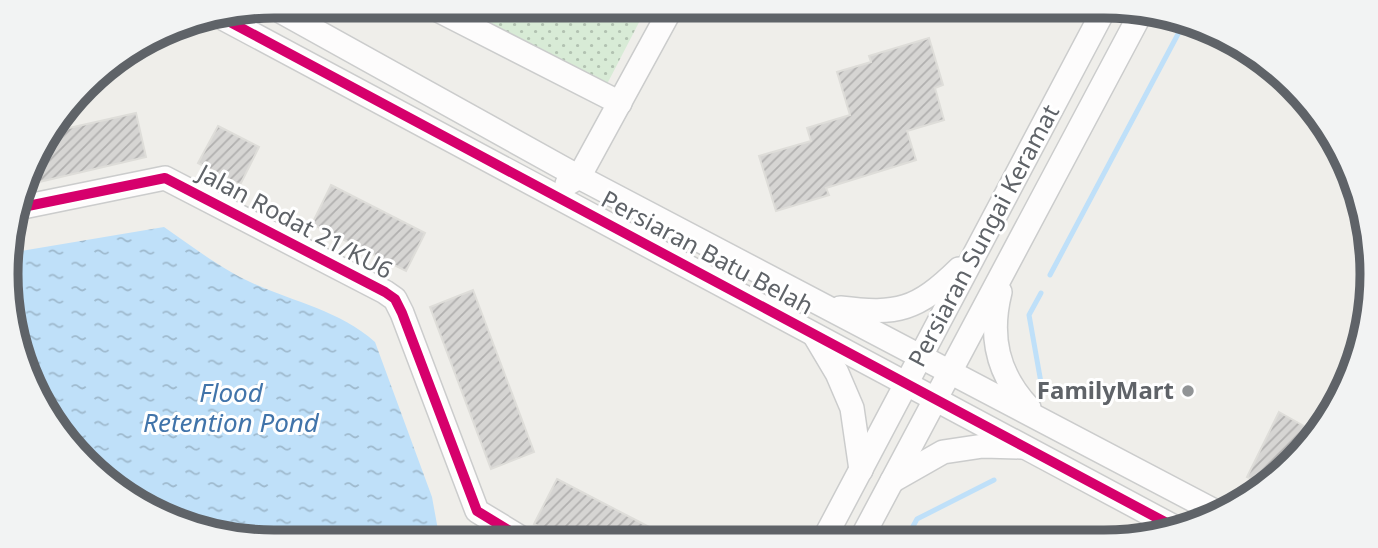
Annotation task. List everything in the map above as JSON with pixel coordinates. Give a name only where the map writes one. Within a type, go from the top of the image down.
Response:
[{"type":"street","name":"Persiaran Batu Belah","points":[[293,18],[579,177],[1209,508]]},
{"type":"street","points":[[453,18],[620,103]]},
{"type":"street","points":[[512,172],[558,186],[579,177],[666,18]]},
{"type":"street","name":"Persiaran Sungai Keramat","points":[[829,530],[1100,18]]},
{"type":"street","name":"Persiaran Sungai Keramat","points":[[866,530],[1138,20]]},
{"type":"street","name":"Persiaran Batu Belah","points":[[229,21],[1166,523]]},
{"type":"street","name":"Jalan Rodat 21/KU6","points":[[27,206],[165,178],[385,292],[395,299],[402,313],[477,511],[508,530]]},
{"type":"street","points":[[823,305],[882,313],[909,306],[935,293],[976,251]]},
{"type":"street","points":[[1007,265],[996,309],[995,350],[1011,389],[1039,419]]},
{"type":"street","points":[[814,334],[837,373],[852,408],[861,470]]},
{"type":"street","points":[[892,481],[943,452],[983,446],[1024,447]]},
{"type":"green space","points":[[476,18],[641,18],[606,86]]},
{"type":"water","name":"Flood Retention Pond","points":[[164,227],[249,282],[323,311],[359,330],[375,342],[432,497],[438,530],[257,530],[224,526],[176,511],[131,487],[105,467],[81,443],[61,417],[37,372],[22,324],[18,291],[18,257],[21,251]]},
{"type":"building","points":[[929,38],[943,85],[935,88],[944,120],[907,131],[916,160],[826,188],[829,195],[776,211],[759,156],[811,141],[807,128],[850,115],[837,72],[871,62],[869,56]]},
{"type":"building","points":[[136,113],[146,157],[34,183],[62,130]]},
{"type":"building","points":[[218,126],[259,147],[240,185],[198,163]]},
{"type":"building","points":[[331,185],[425,233],[406,271],[312,224]]},
{"type":"building","points":[[473,290],[534,452],[491,469],[430,307]]},
{"type":"building","points":[[1279,412],[1308,428],[1273,467],[1255,481],[1247,477]]},
{"type":"building","points":[[557,479],[654,530],[545,530],[534,524]]},
{"type":"waterway","points":[[1050,275],[1181,29]]},
{"type":"waterway","points":[[1041,293],[1029,315],[1043,394]]},
{"type":"waterway","points":[[911,530],[917,519],[994,480]]},
{"type":"cycle path","points":[[229,21],[1167,523]]},
{"type":"cycle path","points":[[27,206],[165,178],[385,292],[395,299],[402,313],[477,511],[508,530]]},
{"type":"place","name":"FamilyMart","points":[[1188,391]]}]
